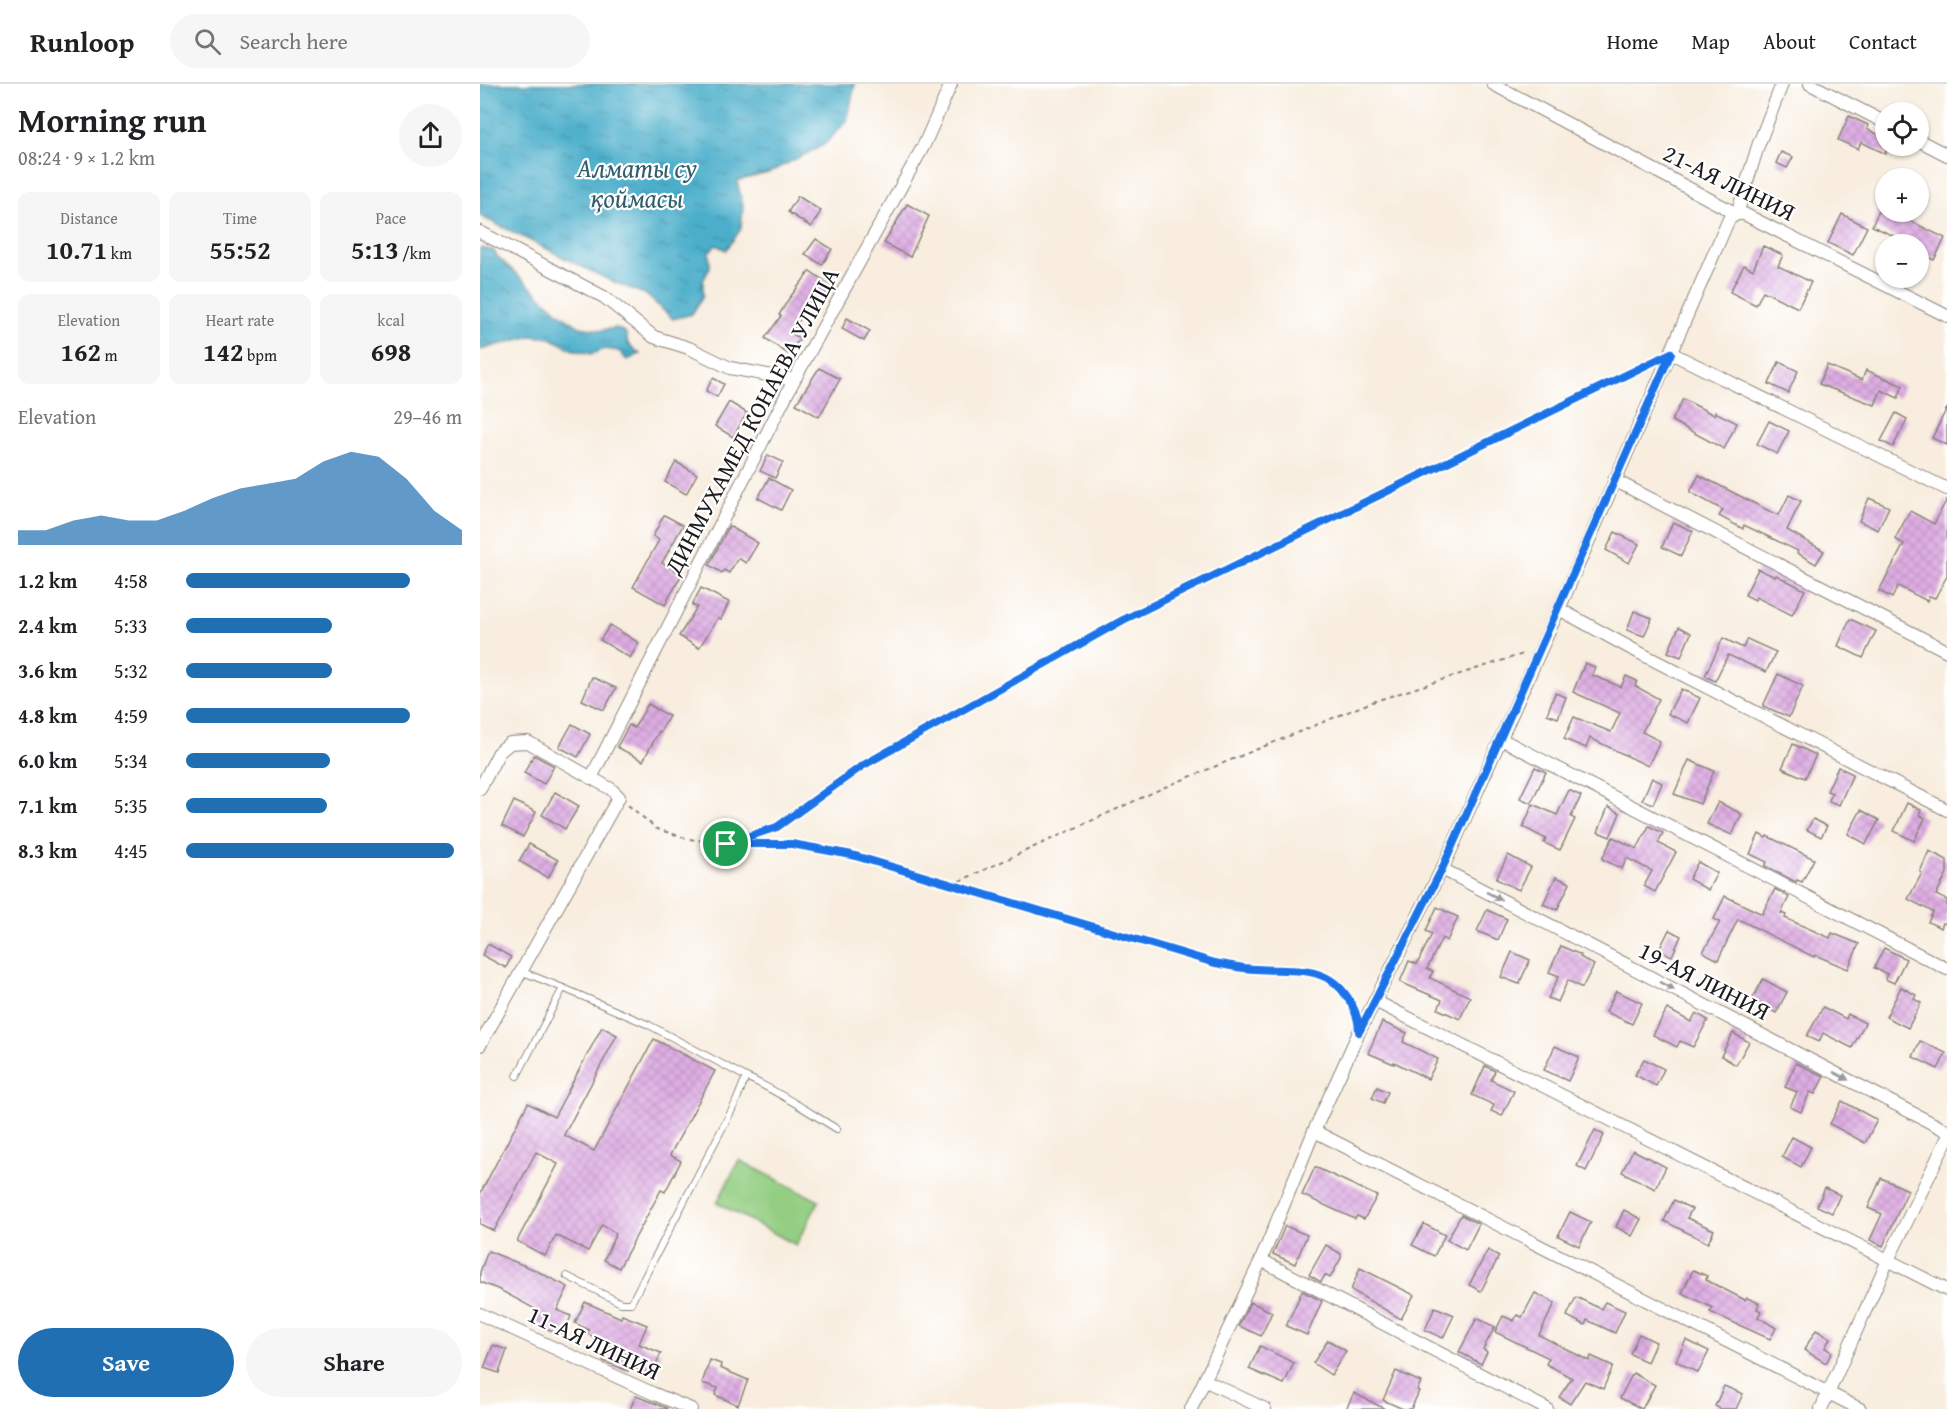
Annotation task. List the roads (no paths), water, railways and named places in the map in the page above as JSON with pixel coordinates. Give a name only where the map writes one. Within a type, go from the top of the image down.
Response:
[{"type":"street","name":"ДИНМУХАМЕД КОНАЕВА УЛИЦА","points":[[591,778],[794,380],[924,145],[951,84]]},
{"type":"street","name":"21-АЯ ЛИНИЯ","points":[[1493,84],[1737,214],[1744,214],[1947,316]]},
{"type":"street","points":[[1191,1409],[1261,1260],[1314,1131],[1359,1032],[1442,869],[1501,739],[1729,219],[1737,214],[1758,147],[1782,84]]},
{"type":"street","points":[[1810,84],[1875,117]]},
{"type":"street","points":[[1929,146],[1947,155]]},
{"type":"street","points":[[480,232],[604,297],[654,337],[689,348],[730,368],[794,380]]},
{"type":"street","points":[[1671,353],[1947,489]]},
{"type":"street","points":[[1614,480],[1947,651]]},
{"type":"street","points":[[1559,609],[1632,649],[1947,810]]},
{"type":"street","points":[[1501,739],[1947,969]]},
{"type":"street","points":[[480,789],[499,752],[510,743],[528,742],[611,789],[619,797],[480,1045]]},
{"type":"street","name":"19-АЯ ЛИНИЯ","points":[[1442,869],[1947,1131]]},
{"type":"street","points":[[1375,1001],[1947,1290]]},
{"type":"street","points":[[1314,1131],[1860,1409]]},
{"type":"street","points":[[1821,1409],[1888,1260],[1947,1138]]},
{"type":"street","points":[[1261,1260],[1547,1409]]},
{"type":"street","name":"11-АЯ ЛИНИЯ","points":[[480,1314],[691,1409]]},
{"type":"street","points":[[1206,1381],[1265,1409]]},
{"type":"lane","points":[[522,972],[649,1024],[746,1077],[776,1090],[788,1100],[837,1129]]},
{"type":"lane","points":[[517,1076],[563,988]]},
{"type":"lane","points":[[567,1276],[621,1304],[631,1303],[735,1104],[746,1077]]},
{"type":"water","name":"Алматы су қоймасы","points":[[480,84],[855,84],[847,121],[824,145],[768,173],[737,181],[743,206],[741,229],[726,250],[716,245],[709,252],[710,267],[703,281],[703,296],[692,314],[673,319],[645,294],[611,281],[480,216]]},
{"type":"water","points":[[480,248],[493,250],[558,312],[580,327],[601,330],[617,328],[626,333],[628,344],[640,354],[627,360],[619,351],[605,349],[592,354],[571,349],[551,338],[532,336],[480,350]]}]
